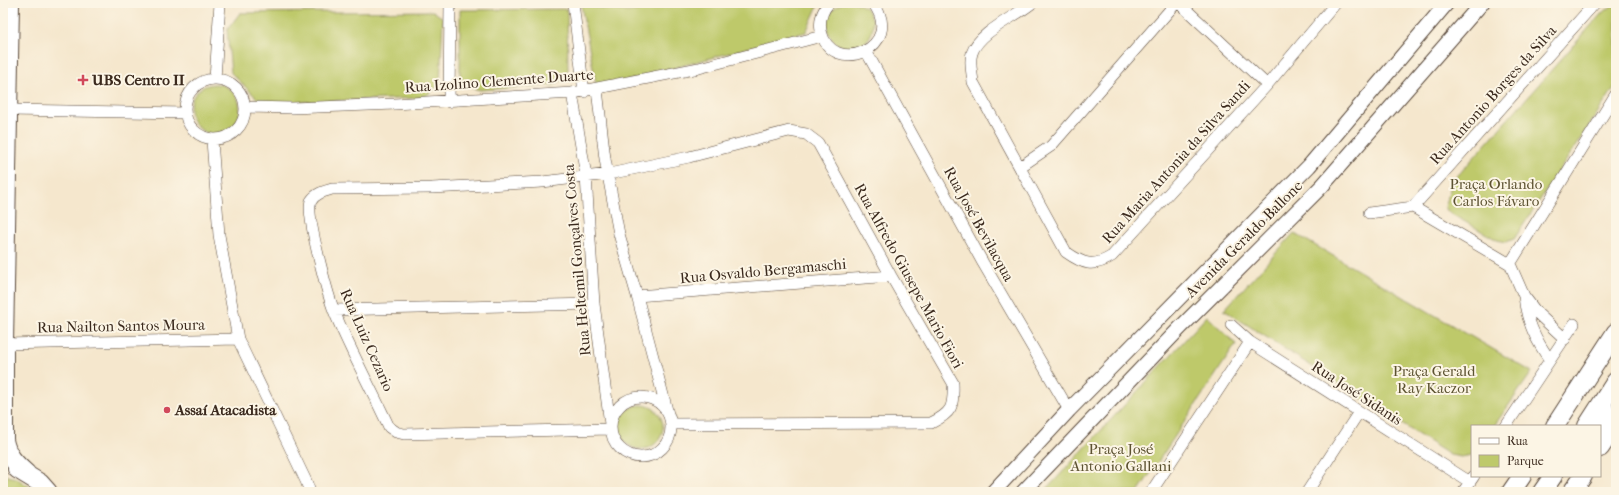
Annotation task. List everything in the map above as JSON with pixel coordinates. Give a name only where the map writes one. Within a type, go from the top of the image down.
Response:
[{"type":"main road","points":[[10,3],[4,344],[6,450],[10,458],[27,474],[40,483],[48,492]]},
{"type":"main road","points":[[1556,425],[1616,332]]},
{"type":"main road","points":[[1588,425],[1616,381]]},
{"type":"main road","points":[[1601,446],[1608,436],[1603,402]]},
{"type":"main road","points":[[3,466],[27,474]]},
{"type":"main road","points":[[1511,492],[1521,477]]},
{"type":"main road","points":[[1542,492],[1552,477]]},
{"type":"main road","points":[[1572,492],[1581,477]]},
{"type":"street","points":[[215,79],[220,3]]},
{"type":"street","points":[[449,102],[450,3]]},
{"type":"street","points":[[573,3],[584,92]]},
{"type":"street","points":[[829,3],[821,16],[820,26],[822,36],[827,45],[835,51],[845,55],[856,55],[866,51],[877,40],[882,24],[878,5]]},
{"type":"street","name":"Rua Maria Antonia da Silva Sandi","points":[[1032,3],[981,39],[972,53],[970,67],[973,82],[1066,252],[1078,260],[1090,264],[1102,262],[1112,256],[1267,85],[1336,3]]},
{"type":"street","points":[[1020,167],[1051,146],[1176,3]]},
{"type":"street","points":[[1179,3],[1267,85]]},
{"type":"street","name":"Avenida Geraldo Ballone","points":[[993,492],[1069,410],[1309,166],[1447,3]]},
{"type":"street","name":"Avenida Geraldo Ballone","points":[[1023,492],[1180,328],[1322,186],[1482,3]]},
{"type":"street","name":"Rua Antonio Borges da Silva","points":[[1413,207],[1595,3]]},
{"type":"street","name":"Rua Izolino Clemente Duarte","points":[[245,107],[292,108],[449,102],[572,94],[699,68],[822,36]]},
{"type":"street","name":"Rua José Bevilacqua","points":[[866,51],[983,263],[1069,410]]},
{"type":"street","points":[[215,79],[224,81],[235,88],[243,98],[245,107],[244,116],[236,131],[221,139],[212,140],[202,137],[194,131],[188,123],[184,113],[184,105],[192,89],[202,82],[215,79]]},
{"type":"street","points":[[597,90],[618,234],[637,296],[669,419],[670,434],[666,444],[658,451],[643,456],[628,454],[619,448],[613,440],[610,427],[613,414],[618,406],[626,400],[645,396],[662,406],[669,419]]},
{"type":"street","name":"Rua Heltemil Gonçalves Costa","points":[[572,94],[586,176],[594,304],[610,427]]},
{"type":"street","points":[[1510,264],[1616,94]]},
{"type":"street","points":[[9,110],[184,113]]},
{"type":"street","name":"Rua Alfredo Giusepe Mario Fiori","points":[[609,174],[689,157],[789,131],[806,134],[818,143],[891,276],[953,383],[954,400],[946,416],[931,423],[669,419]]},
{"type":"street","points":[[212,140],[219,236],[238,339],[310,492]]},
{"type":"street","name":"Rua Luiz Cezario","points":[[609,174],[534,182],[432,188],[332,189],[319,193],[311,201],[310,212],[312,228],[334,310],[389,427],[396,432],[404,434],[610,427]]},
{"type":"street","points":[[1369,213],[1413,207],[1510,264],[1524,296],[1537,313],[1564,339]]},
{"type":"street","name":"Rua Osvaldo Bergamaschi","points":[[637,296],[891,276]]},
{"type":"street","points":[[1524,296],[1526,314],[1541,347],[1550,360]]},
{"type":"street","points":[[334,310],[594,304]]},
{"type":"street","points":[[1507,425],[1574,324]]},
{"type":"street","name":"Rua José Sidanis","points":[[1231,325],[1250,342],[1469,484]]},
{"type":"street","name":"Rua Nailton Santos Moura","points":[[4,344],[238,339]]},
{"type":"street","points":[[1151,492],[1250,342]]},
{"type":"street","points":[[1307,492],[1359,412]]},
{"type":"green space","points":[[845,2],[855,2],[863,6],[869,12],[873,20],[873,30],[869,38],[863,44],[855,48],[845,48],[837,44],[831,38],[827,30],[827,20],[831,12],[837,6]]},
{"type":"green space","points":[[687,3],[819,3],[806,32],[597,89],[581,5],[628,12]]},
{"type":"green space","name":"Praça Orlando Carlos Fávaro","points":[[1616,3],[1616,85],[1514,239],[1506,242],[1497,240],[1448,212],[1445,207],[1452,182],[1603,12]]},
{"type":"green space","points":[[567,9],[568,70],[563,79],[554,85],[480,90],[469,87],[460,78],[460,10]]},
{"type":"green space","points":[[433,11],[443,18],[440,84],[424,98],[262,103],[231,73],[227,30],[240,13]]},
{"type":"green space","points":[[215,84],[229,88],[236,95],[240,109],[236,123],[229,130],[215,134],[201,130],[194,123],[190,109],[194,95],[201,88]]},
{"type":"green space","name":"Praça Gerald Ray Kaczor","points":[[1294,233],[1532,372],[1495,425],[1471,425],[1471,455],[1461,457],[1450,455],[1224,310]]},
{"type":"green space","name":"Praça José Antonio Gallani","points":[[1207,316],[1236,344],[1138,492],[1044,492]]},
{"type":"green space","points":[[641,405],[653,409],[659,415],[663,427],[659,439],[653,445],[641,449],[629,445],[623,439],[619,427],[623,415],[629,409]]},
{"type":"green space","points":[[3,475],[16,478],[37,492],[3,492]]},
{"type":"place","name":"UBS Centro II","points":[[83,80]]},
{"type":"place","name":"Assaí Atacadista","points":[[167,410]]}]
